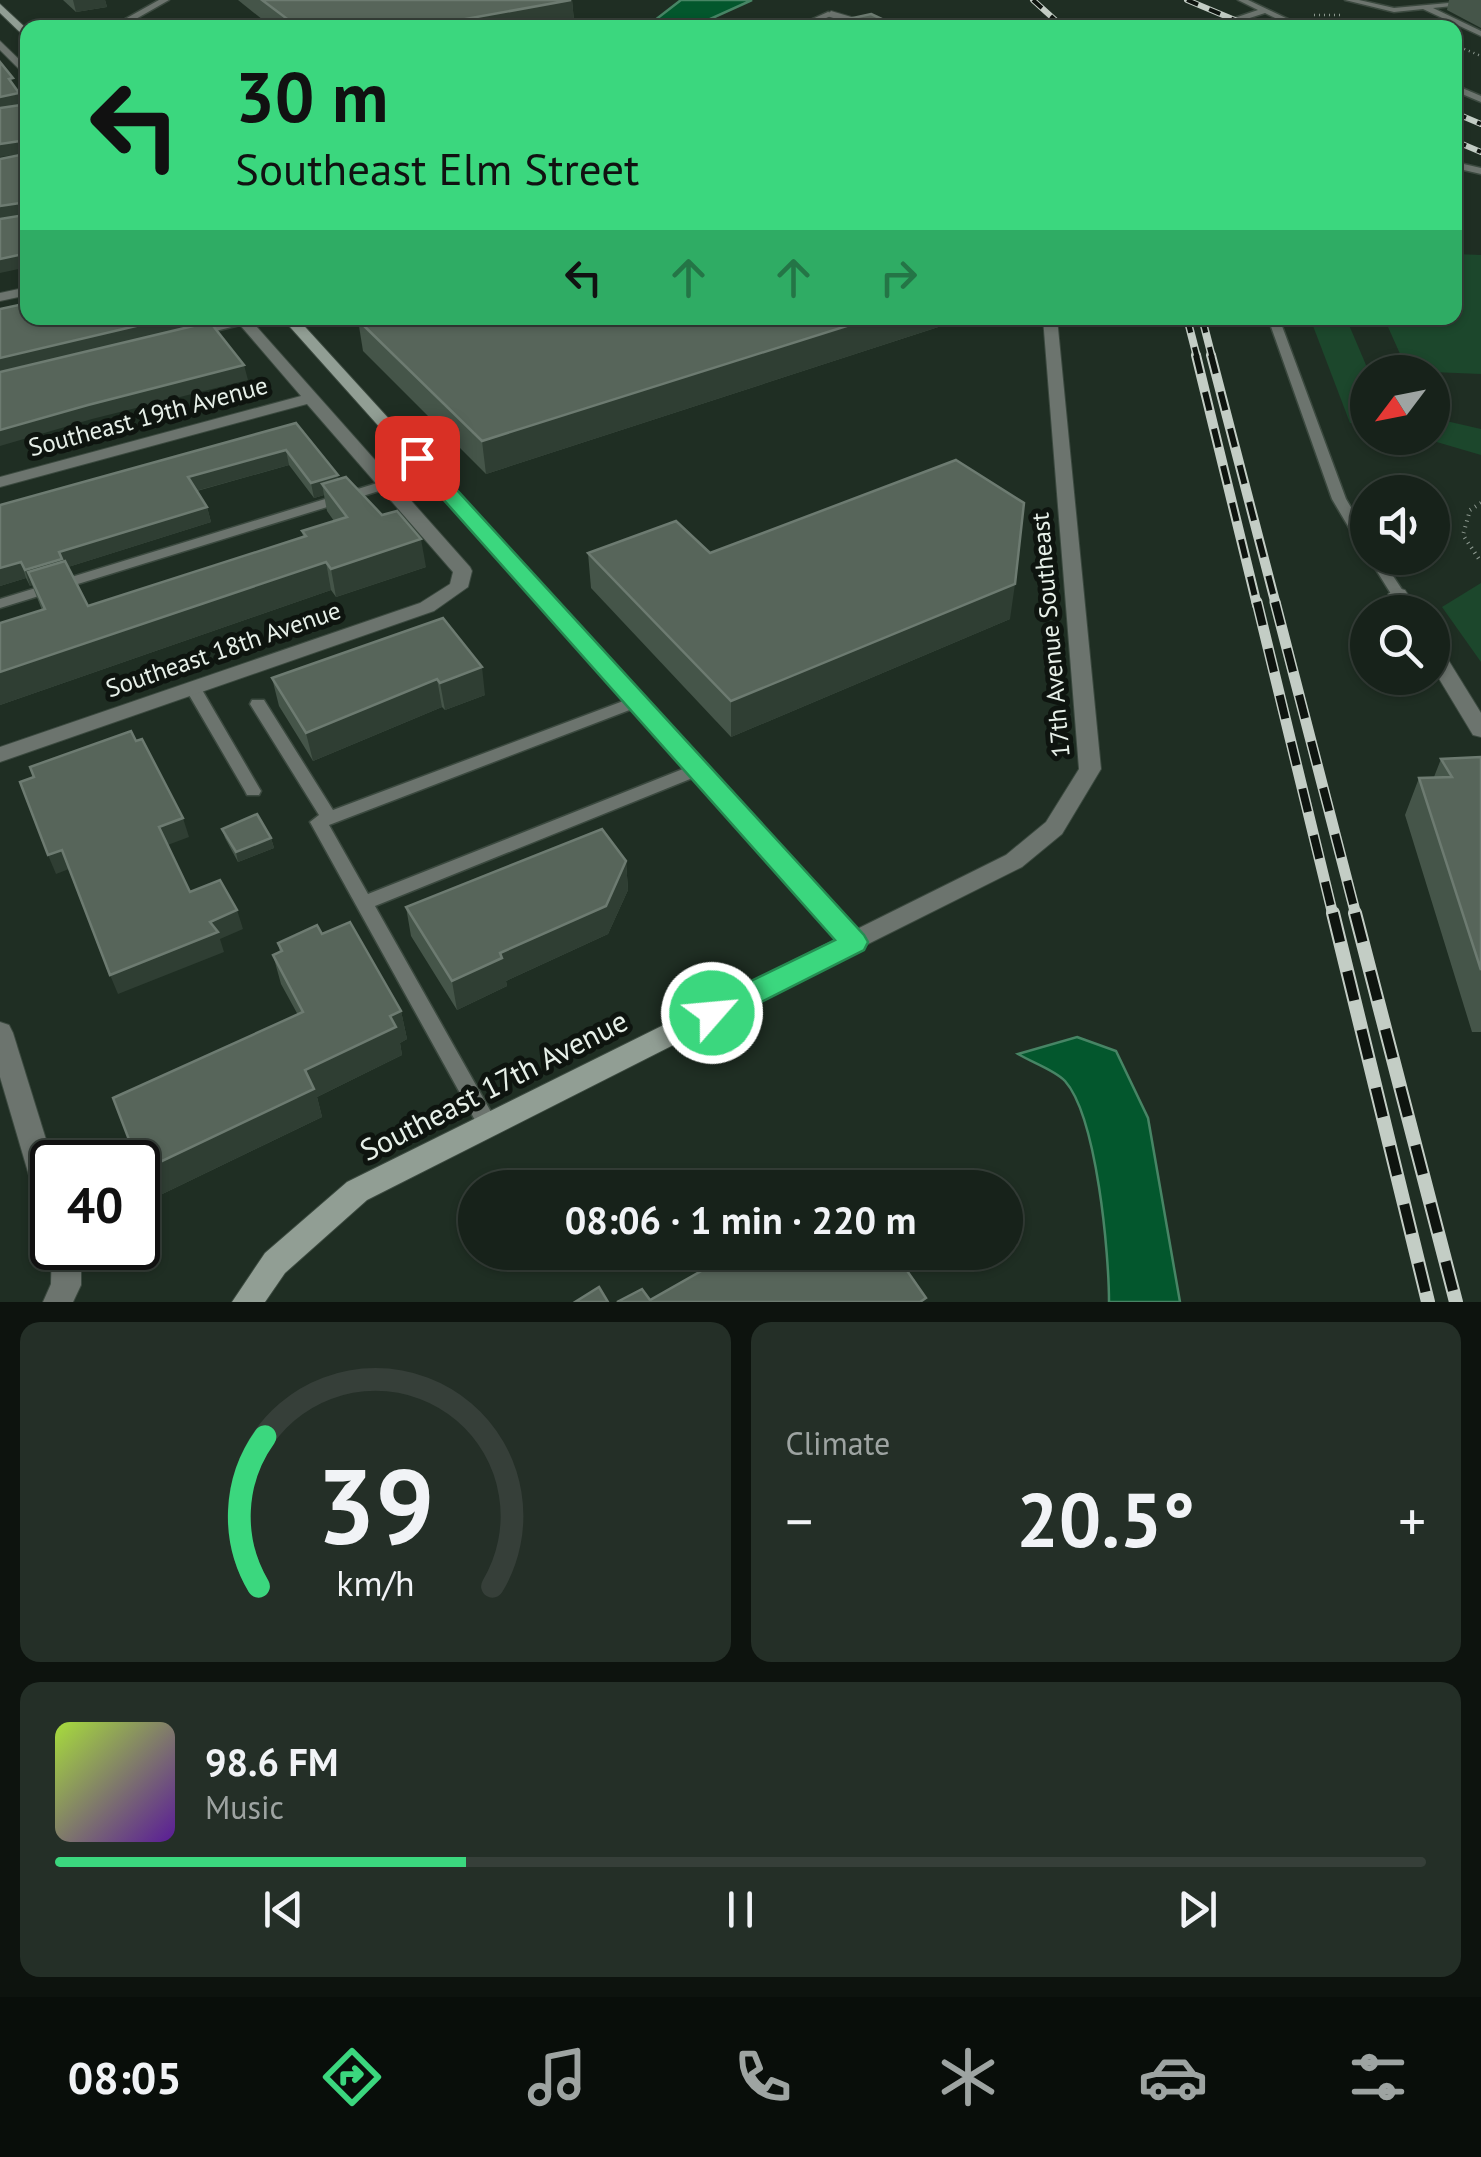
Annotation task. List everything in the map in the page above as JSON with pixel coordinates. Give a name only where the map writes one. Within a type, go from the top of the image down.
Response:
[{"type":"street","points":[[0,7],[20,28]]},
{"type":"street","points":[[832,14],[852,20]]},
{"type":"street","points":[[0,44],[20,66]]},
{"type":"street","points":[[247,325],[387,484]]},
{"type":"street","points":[[295,325],[854,942]]},
{"type":"street","name":"17th Avenue Southeast","points":[[854,942],[1014,861],[1054,828],[1090,768],[1051,325]]},
{"type":"street","name":"Southeast 19th Avenue","points":[[0,482],[310,398]]},
{"type":"street","name":"Southeast 18th Avenue","points":[[0,756],[426,607],[459,586],[462,571],[387,484]]},
{"type":"street","points":[[1450,679],[1481,730]]},
{"type":"street","name":"Southeast 17th Avenue","points":[[247,1302],[275,1262],[357,1191],[854,942]]},
{"type":"street","points":[[0,1033],[32,1140]]},
{"type":"street","points":[[58,1302],[66,1286],[66,1270]]},
{"type":"lane","points":[[122,20],[142,3],[164,0]]},
{"type":"lane","points":[[1242,0],[1284,20]]},
{"type":"lane","points":[[1349,0],[1394,10],[1481,1]]},
{"type":"lane","points":[[1424,7],[1451,20]]},
{"type":"lane","points":[[1236,20],[1264,12]]},
{"type":"lane","points":[[817,20],[832,14]]},
{"type":"lane","points":[[188,335],[222,325]]},
{"type":"lane","points":[[1276,325],[1338,499],[1350,519]]},
{"type":"lane","points":[[0,604],[387,484]]},
{"type":"lane","points":[[1385,575],[1398,594]]},
{"type":"lane","points":[[193,688],[253,791]]},
{"type":"lane","points":[[488,1125],[319,822],[634,702]]},
{"type":"lane","points":[[258,704],[328,818]]},
{"type":"lane","points":[[364,902],[699,769]]},
{"type":"path","points":[[1481,503],[1470,510],[1464,535],[1481,562]]},
{"type":"shaded area","points":[[681,0],[752,0],[708,20],[655,20]]},
{"type":"shaded area","points":[[1462,254],[1481,255],[1481,374],[1450,373],[1450,355],[1401,355],[1387,325],[1462,325]]},
{"type":"shaded area","points":[[1313,325],[1349,325],[1362,355],[1350,355],[1350,423]]},
{"type":"shaded area","points":[[1450,422],[1481,429],[1481,455],[1450,446]]},
{"type":"shaded area","points":[[1481,583],[1481,662],[1450,618],[1450,602]]},
{"type":"shaded area","points":[[1077,1037],[1116,1051],[1148,1118],[1180,1302],[1109,1302],[1099,1187],[1076,1099],[1065,1081],[1018,1054]]},
{"type":"building","points":[[262,0],[571,0],[460,20],[289,20]]},
{"type":"building","points":[[871,14],[884,20],[844,20]]},
{"type":"building","points":[[0,62],[13,78],[9,79],[19,93],[0,97]]},
{"type":"building","points":[[20,105],[20,141],[0,144],[0,108]]},
{"type":"building","points":[[20,155],[20,203],[0,206],[0,159]]},
{"type":"building","points":[[20,216],[20,255],[0,259],[0,219]]},
{"type":"building","points":[[20,305],[20,325],[140,325],[0,358],[0,309]]},
{"type":"building","points":[[197,325],[212,325],[244,365],[0,430],[0,372]]},
{"type":"building","points":[[363,325],[850,325],[482,441]]},
{"type":"building","points":[[296,423],[338,475],[311,483],[286,450],[188,477],[207,507],[59,552],[62,559],[25,570],[21,562],[0,568],[0,505]]},
{"type":"building","points":[[956,460],[1024,503],[1015,584],[731,701],[588,553],[676,521],[710,553]]},
{"type":"building","points":[[346,477],[382,515],[397,511],[421,539],[331,569],[326,562],[0,672],[0,623],[45,609],[28,572],[65,561],[88,606],[306,536],[302,531],[347,517],[322,484]]},
{"type":"building","points":[[443,618],[482,667],[440,683],[437,679],[306,733],[272,678]]},
{"type":"building","points":[[131,731],[136,741],[142,739],[183,818],[159,827],[190,892],[220,880],[237,910],[210,922],[218,932],[110,975],[62,850],[48,855],[20,782],[34,777],[30,767]]},
{"type":"building","points":[[1481,757],[1481,970],[1419,778],[1452,777],[1441,759]]},
{"type":"building","points":[[257,814],[271,838],[236,852],[222,829]]},
{"type":"building","points":[[602,829],[626,861],[606,906],[500,953],[502,958],[452,981],[406,907]]},
{"type":"building","points":[[350,922],[401,1011],[390,1016],[396,1027],[305,1070],[314,1089],[160,1162],[160,1140],[129,1140],[113,1098],[303,1012],[273,955],[282,951],[278,943],[317,925],[322,934]]},
{"type":"building","points":[[703,1270],[907,1270],[926,1298],[920,1302],[617,1302],[642,1289],[650,1300]]},
{"type":"building","points":[[599,1287],[608,1302],[575,1302]]},
{"type":"railway","points":[[1033,0],[1055,20]]},
{"type":"railway","points":[[1187,0],[1235,20]]},
{"type":"railway","points":[[1462,116],[1481,124]]},
{"type":"railway","points":[[1462,144],[1481,152]]},
{"type":"railway","points":[[1189,325],[1197,357]]},
{"type":"railway","points":[[1204,325],[1212,357]]},
{"type":"railway","points":[[1196,355],[1257,605]]},
{"type":"railway","points":[[1211,355],[1276,605]]},
{"type":"railway","points":[[1257,602],[1333,915]]},
{"type":"railway","points":[[1275,602],[1356,915]]},
{"type":"railway","points":[[1333,913],[1428,1302]]},
{"type":"railway","points":[[1355,913],[1456,1302]]},
{"type":"route","points":[[417,458],[854,942],[712,1013]]}]
